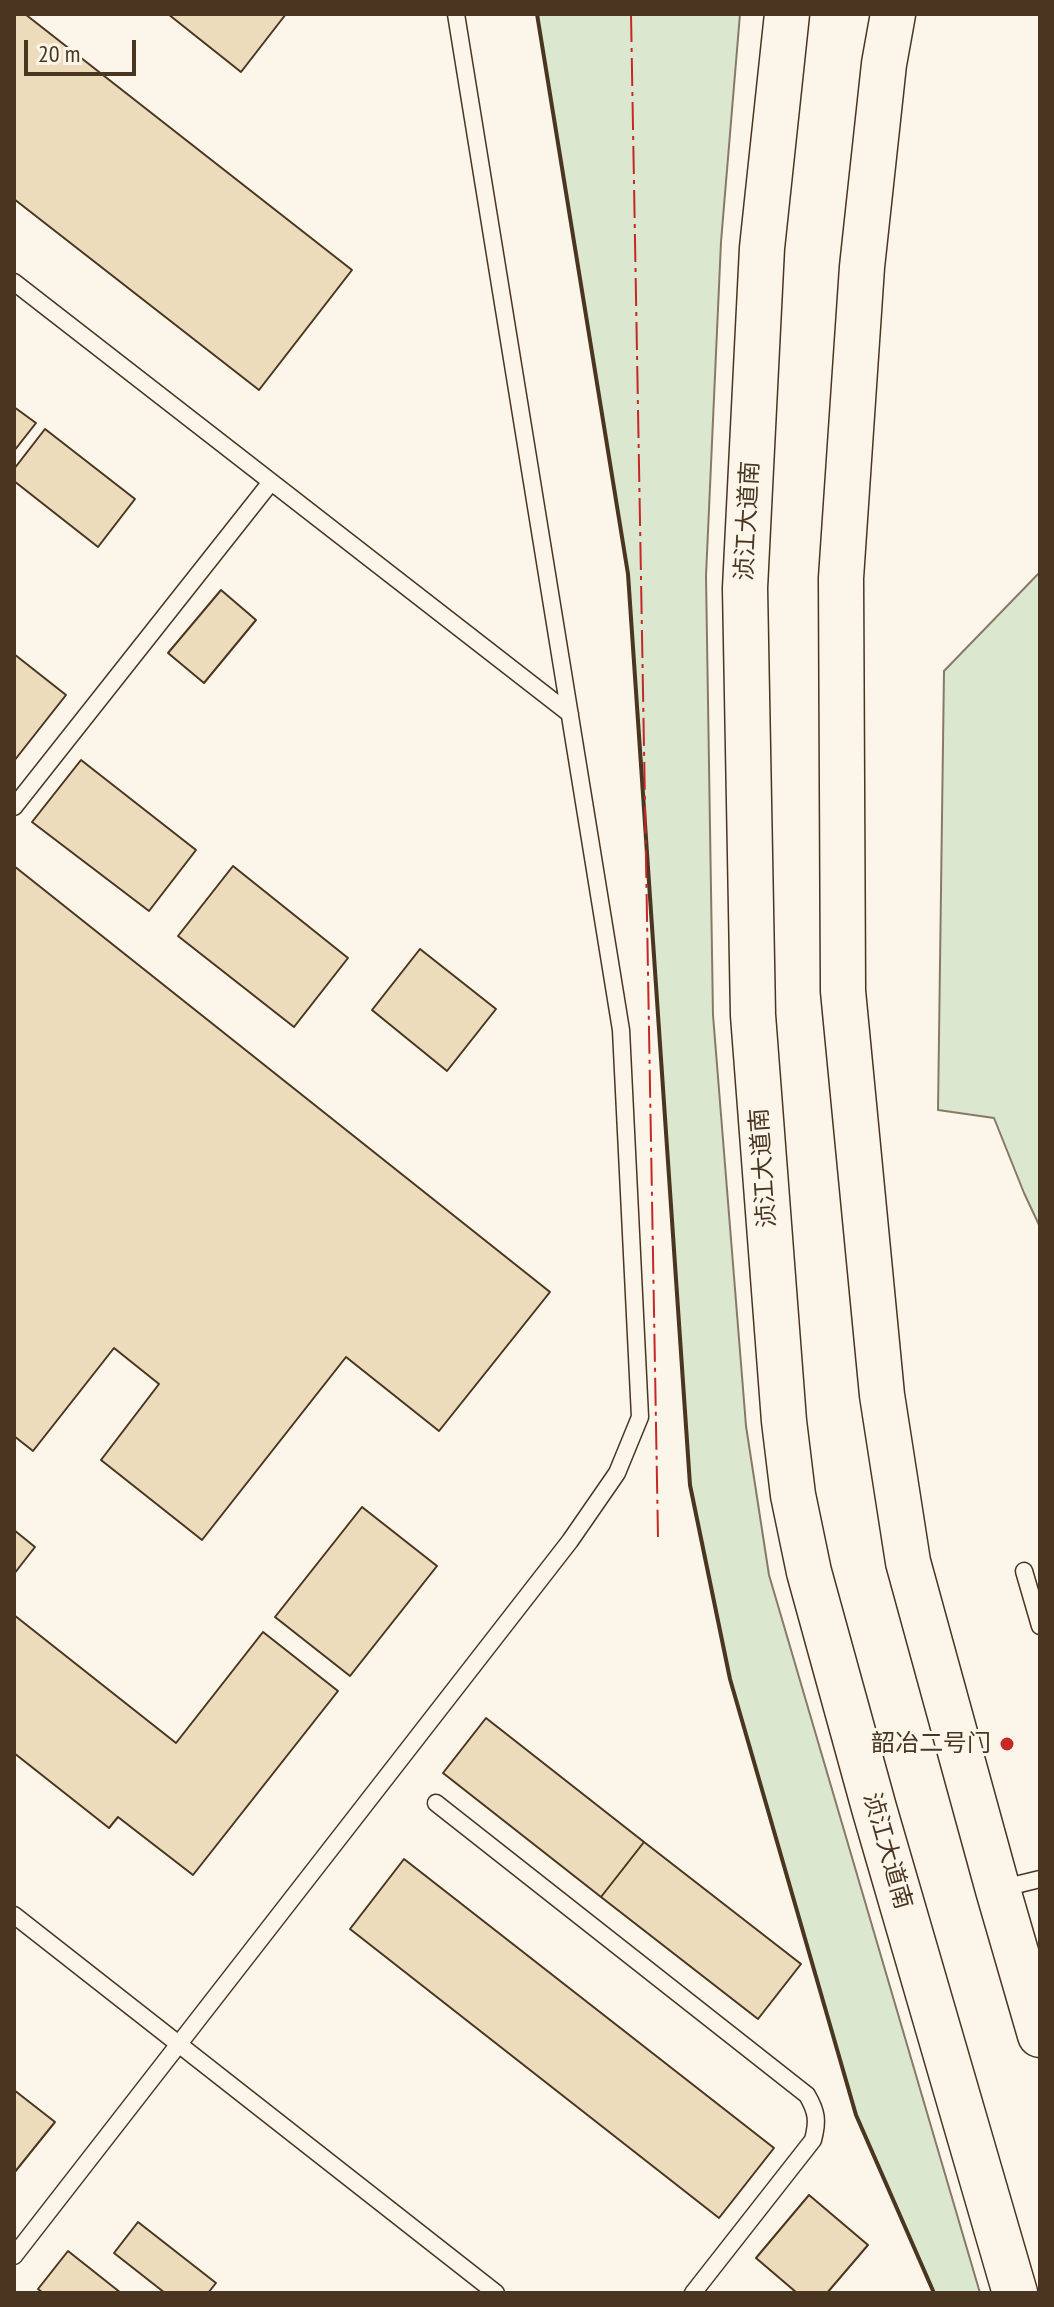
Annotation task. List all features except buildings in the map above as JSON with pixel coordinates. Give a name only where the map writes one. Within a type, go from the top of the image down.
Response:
[{"type":"main road","name":"浈江大道南","points":[[787,14],[762,248],[745,588],[753,1015],[784,1421],[793,1495],[809,1572],[1015,2293]]},
{"type":"main road","points":[[893,14],[884,64],[862,267],[841,578],[843,991],[882,1395],[908,1562],[1040,2035]]},
{"type":"lane","points":[[14,2256],[570,1541],[617,1473],[640,1417],[621,1030],[456,14]]},
{"type":"lane","points":[[14,282],[570,714]]},
{"type":"lane","points":[[15,805],[271,482]]},
{"type":"lane","points":[[1024,1571],[1040,1626]]},
{"type":"lane","points":[[436,1803],[807,2095],[816,2110],[813,2140],[693,2293]]},
{"type":"lane","points":[[998,1890],[1040,1879]]},
{"type":"lane","points":[[14,1915],[496,2293]]},
{"type":"green space","points":[[537,14],[740,14],[721,242],[706,576],[713,1015],[746,1426],[769,1575],[980,2293],[934,2293],[856,2115],[730,1679],[690,1485],[628,574]]},
{"type":"green space","points":[[1040,572],[1040,1227],[994,1118],[938,1110],[944,671]]},
{"type":"wall","points":[[537,14],[628,574],[690,1485],[730,1679],[856,2115],[934,2293]]},
{"type":"power","points":[[631,14],[658,1537]]},
{"type":"place","name":"韶冶二号门","points":[[1007,1744]]}]
